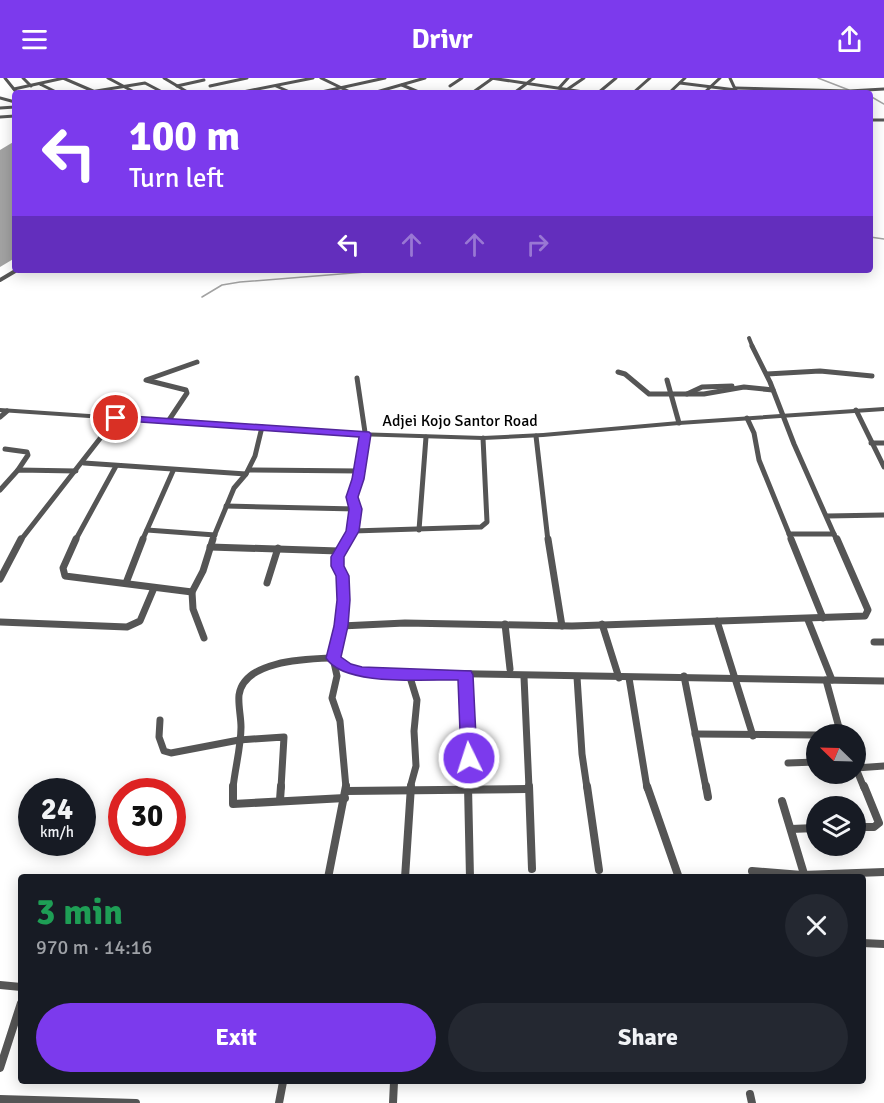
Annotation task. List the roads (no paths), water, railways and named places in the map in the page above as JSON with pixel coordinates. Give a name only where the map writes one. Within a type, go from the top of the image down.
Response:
[{"type":"street","points":[[23,78],[31,86]]},
{"type":"street","points":[[19,90],[61,78],[91,90]]},
{"type":"street","points":[[108,78],[131,90]]},
{"type":"street","points":[[164,78],[176,88],[184,90]]},
{"type":"street","points":[[172,83],[194,78]]},
{"type":"street","points":[[210,86],[247,78]]},
{"type":"street","points":[[252,90],[313,78]]},
{"type":"street","points":[[321,78],[346,90]]},
{"type":"street","points":[[363,78],[370,81]]},
{"type":"street","points":[[332,90],[385,78]]},
{"type":"street","points":[[382,90],[425,78]]},
{"type":"street","points":[[450,86],[462,78]]},
{"type":"street","points":[[476,90],[492,78],[573,90]]},
{"type":"street","points":[[518,90],[534,78]]},
{"type":"street","points":[[559,88],[568,78]]},
{"type":"street","points":[[567,89],[584,78]]},
{"type":"street","points":[[602,90],[616,78]]},
{"type":"street","points":[[641,78],[650,79]]},
{"type":"street","points":[[672,90],[686,78]]},
{"type":"street","points":[[708,90],[720,78]]},
{"type":"street","points":[[730,78],[736,90]]},
{"type":"street","points":[[637,90],[650,79]]},
{"type":"street","points":[[0,82],[6,80]]},
{"type":"street","points":[[176,88],[204,80]]},
{"type":"street","points":[[100,90],[146,83],[158,90]]},
{"type":"street","points":[[680,83],[736,90]]},
{"type":"street","points":[[39,84],[52,90]]},
{"type":"street","points":[[401,84],[414,90]]},
{"type":"street","points":[[276,85],[286,90]]},
{"type":"street","points":[[341,626],[405,622],[562,626],[808,620],[865,616],[868,610],[767,374],[759,363],[749,339]]},
{"type":"street","points":[[169,420],[187,393],[186,390],[146,380],[197,362]]},
{"type":"street","points":[[767,374],[813,371],[872,376]]},
{"type":"street","points":[[618,372],[625,374],[646,393],[704,394],[739,387],[773,390]]},
{"type":"street","points":[[329,874],[345,795],[340,722],[332,698],[337,676],[333,658],[341,626],[344,600],[342,576],[338,566],[339,551],[353,531],[356,509],[352,497],[365,434],[357,378]]},
{"type":"street","points":[[667,380],[679,423]]},
{"type":"street","name":"Adjei Kojo Santor Road","points":[[3,410],[365,434],[483,438],[536,436],[679,423],[884,409]]},
{"type":"street","points":[[0,417],[3,410]]},
{"type":"street","points":[[856,410],[884,467]]},
{"type":"street","points":[[0,579],[19,542],[84,463],[116,418]]},
{"type":"street","points":[[747,418],[754,426],[755,449],[823,618]]},
{"type":"street","points":[[204,638],[193,609],[192,592],[203,571],[210,547],[234,488],[248,472],[262,427]]},
{"type":"street","points":[[536,436],[542,500],[562,626]]},
{"type":"street","points":[[419,530],[426,437]]},
{"type":"street","points":[[353,531],[481,527],[487,522],[483,438]]},
{"type":"street","points":[[871,443],[884,443]]},
{"type":"street","points":[[0,490],[28,455],[27,452],[5,449]]},
{"type":"street","points":[[84,463],[173,471],[359,471]]},
{"type":"street","points":[[116,466],[75,542],[63,572],[65,576],[192,592]]},
{"type":"street","points":[[18,470],[76,471]]},
{"type":"street","points":[[126,583],[173,471]]},
{"type":"street","points":[[226,506],[356,509]]},
{"type":"street","points":[[827,516],[884,515]]},
{"type":"street","points":[[147,530],[215,535]]},
{"type":"street","points":[[789,534],[834,534]]},
{"type":"street","points":[[210,547],[339,551]]},
{"type":"street","points":[[267,583],[278,548]]},
{"type":"street","points":[[0,622],[127,627],[140,621],[154,588]]},
{"type":"street","points":[[808,620],[829,680],[839,724]]},
{"type":"street","points":[[717,621],[753,736]]},
{"type":"street","points":[[505,624],[510,669]]},
{"type":"street","points":[[602,624],[619,678]]},
{"type":"street","points":[[874,642],[884,642]]},
{"type":"street","points":[[527,789],[422,789],[409,792],[234,804],[233,786],[241,729],[239,693],[246,681],[262,668],[298,660],[333,658],[346,668],[362,672],[409,674],[619,678],[684,676],[884,681]]},
{"type":"street","points":[[405,874],[409,792],[416,766],[414,731],[417,700],[409,674]]},
{"type":"street","points":[[466,675],[470,874]]},
{"type":"street","points":[[684,676],[708,797]]},
{"type":"street","points":[[524,677],[532,869]]},
{"type":"street","points":[[577,677],[582,754],[599,870]]},
{"type":"street","points":[[629,678],[645,782],[678,874]]},
{"type":"street","points":[[160,720],[159,737],[164,751],[171,753],[239,740],[284,737],[280,800]]},
{"type":"street","points":[[695,734],[806,735]]},
{"type":"street","points":[[788,763],[806,762]]},
{"type":"street","points":[[866,767],[884,766]]},
{"type":"street","points":[[862,784],[879,823],[866,826]]},
{"type":"street","points":[[782,801],[804,874],[884,872]]},
{"type":"street","points":[[790,829],[806,828]]},
{"type":"street","points":[[752,871],[775,874]]},
{"type":"street","points":[[866,944],[884,944]]},
{"type":"street","points":[[0,985],[18,987]]},
{"type":"street","points":[[0,1068],[18,1011]]},
{"type":"street","points":[[279,1103],[283,1084]]},
{"type":"street","points":[[393,1103],[394,1084]]},
{"type":"street","points":[[0,1099],[136,1103]]},
{"type":"waterway","points":[[818,78],[849,90]]},
{"type":"waterway","points":[[873,98],[884,104]]},
{"type":"waterway","points":[[873,237],[884,239]]},
{"type":"waterway","points":[[202,297],[222,285],[240,282],[352,273]]}]
